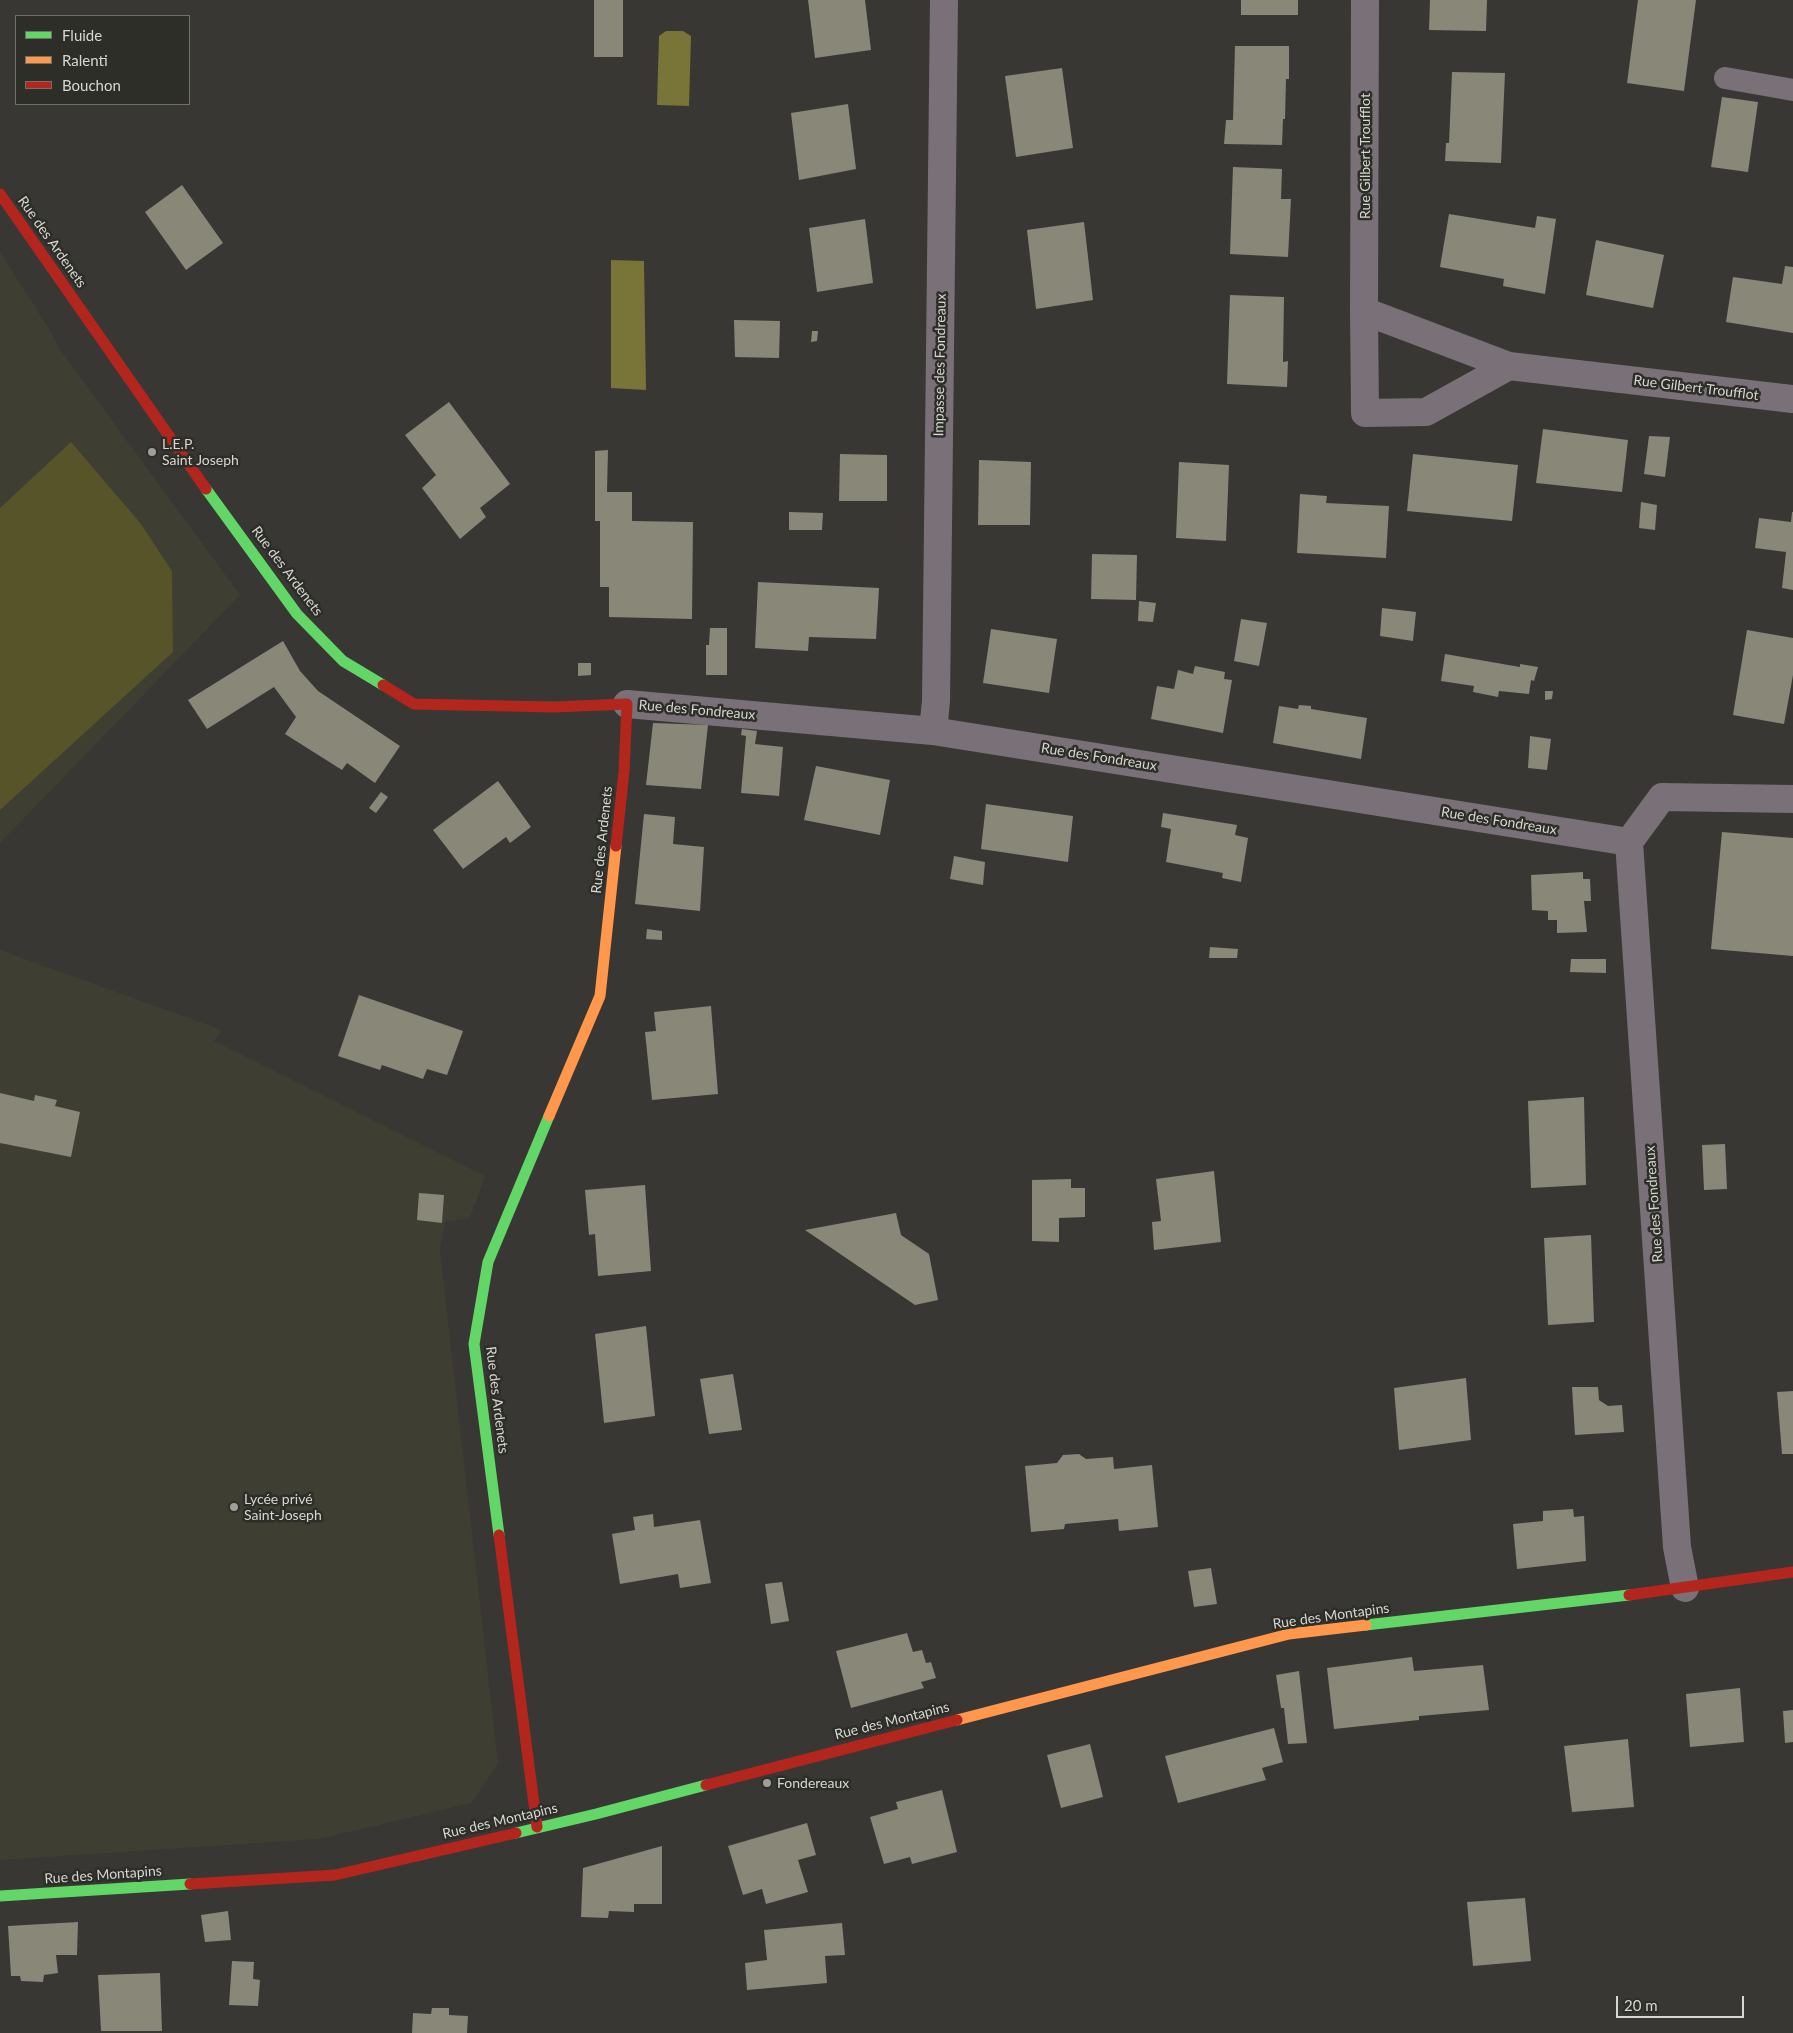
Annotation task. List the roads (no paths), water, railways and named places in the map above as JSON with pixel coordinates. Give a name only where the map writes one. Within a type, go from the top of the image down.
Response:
[{"type":"street","name":"Impasse des Fondreaux","points":[[933,730],[936,701],[944,0]]},
{"type":"street","name":"Rue Gilbert Troufflot","points":[[1365,0],[1365,413],[1426,412],[1510,366]]},
{"type":"street","name":"Rue des Ardenets","points":[[0,194],[194,473],[297,614],[343,660],[414,704],[554,707],[627,704],[624,772],[600,996],[488,1262],[474,1344],[537,1827]]},
{"type":"street","name":"Rue Gilbert Troufflot","points":[[1364,311],[1510,366],[1793,399]]},
{"type":"street","name":"Rue des Fondreaux","points":[[627,704],[933,730],[1629,842],[1677,1547],[1685,1588]]},
{"type":"street","points":[[1629,842],[1662,797],[1793,799]]},
{"type":"street","name":"Rue des Montapins","points":[[0,1896],[335,1875],[596,1814],[751,1772],[1289,1634],[1685,1588],[1793,1572]]},
{"type":"lane","points":[[1725,78],[1793,90]]},
{"type":"place","name":"L.E.P. Saint Joseph","points":[[152,452]]},
{"type":"place","name":"Lycée privé Saint-Joseph","points":[[234,1507]]},
{"type":"place","name":"Fondereaux","points":[[767,1783]]}]
